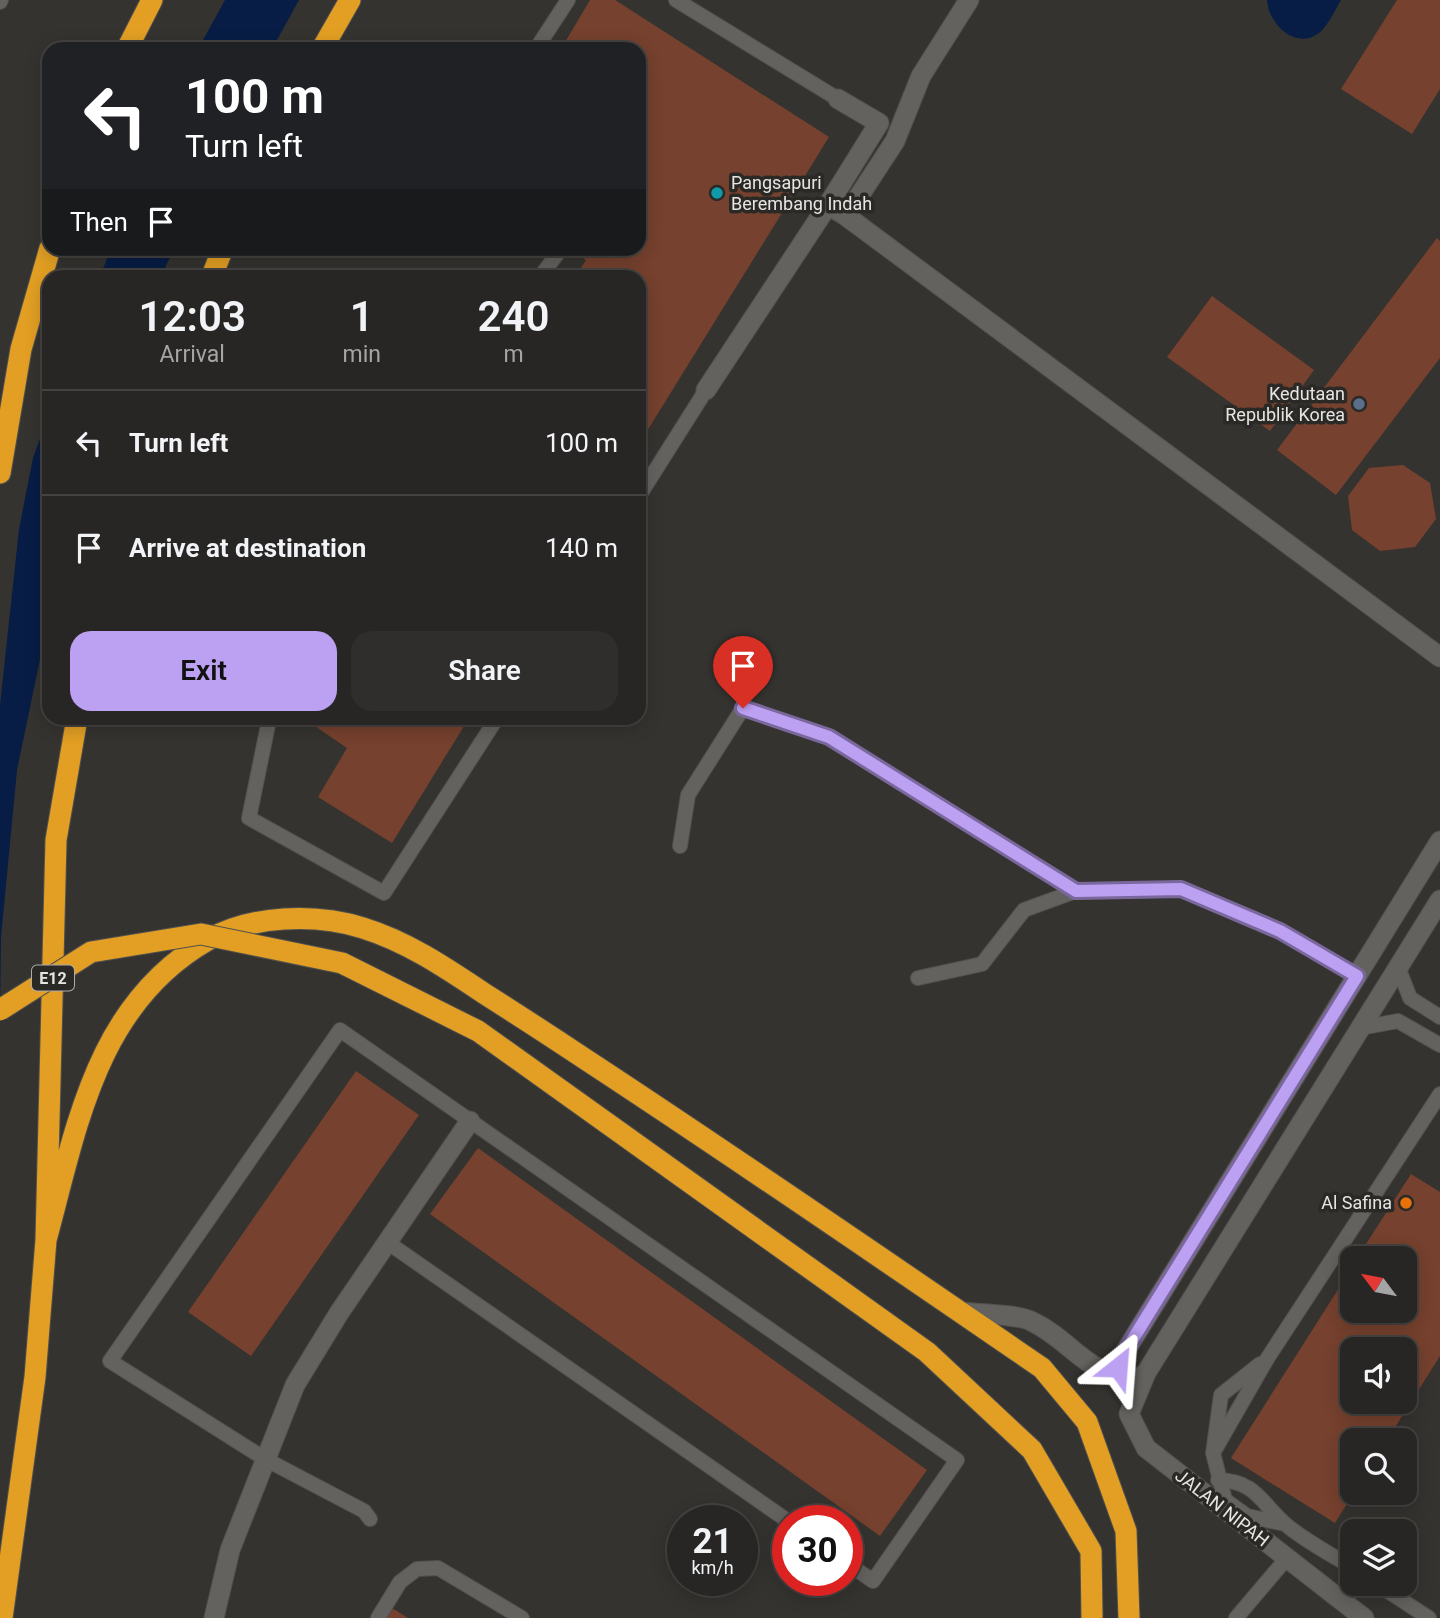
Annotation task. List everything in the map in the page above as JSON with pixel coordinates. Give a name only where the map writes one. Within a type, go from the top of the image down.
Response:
[{"type":"highway","points":[[131,42],[152,0]]},
{"type":"highway","points":[[326,42],[350,0]]},
{"type":"highway","points":[[0,473],[21,349],[42,276]]},
{"type":"highway","name":"E12","points":[[2,1618],[35,1377],[46,1240],[56,840],[76,725]]},
{"type":"highway","points":[[46,1240],[81,1112],[107,1045],[135,1000],[172,963],[210,938],[259,922],[311,917],[362,928],[426,954],[678,1120],[1042,1368],[1087,1422],[1126,1531],[1129,1618]]},
{"type":"highway","points":[[0,1010],[91,952],[201,934],[342,963],[478,1031],[927,1352],[1032,1450],[1091,1551],[1092,1618]]},
{"type":"street","points":[[846,216],[895,141],[921,76],[969,0]]},
{"type":"street","points":[[706,390],[879,123],[838,99]]},
{"type":"street","points":[[828,205],[1440,657]]},
{"type":"street","points":[[961,1312],[1028,1319],[1060,1337],[1082,1360],[1105,1373],[1122,1369],[1440,841]]},
{"type":"street","name":"JALAN NIPAH","points":[[1364,1618],[1146,1448],[1129,1414],[1146,1373],[1440,900]]},
{"type":"street","points":[[214,1618],[230,1550],[295,1385],[339,1313],[470,1121]]},
{"type":"street","points":[[1122,1369],[1135,1381],[1146,1373]]},
{"type":"lane","points":[[541,42],[568,0]]},
{"type":"lane","points":[[676,0],[838,99]]},
{"type":"lane","points":[[646,485],[706,390]]},
{"type":"lane","points":[[680,846],[688,795],[743,708],[829,737],[1076,891]]},
{"type":"lane","points":[[268,725],[249,818],[384,893],[492,725]]},
{"type":"lane","points":[[918,978],[982,964],[1024,910],[1076,891],[1181,889],[1280,931],[1357,976]]},
{"type":"lane","points":[[1398,967],[1410,998],[1440,1017]]},
{"type":"lane","points":[[1360,1028],[1398,1021],[1440,1045]]},
{"type":"lane","points":[[370,1519],[364,1511],[265,1459],[110,1361],[340,1030],[957,1461],[873,1581],[863,1574]]},
{"type":"lane","points":[[1285,1524],[1247,1516],[1225,1500],[1213,1453],[1221,1430],[1440,1094]]},
{"type":"lane","points":[[387,1242],[772,1510]]},
{"type":"lane","points":[[1221,1430],[1221,1395],[1267,1359]]},
{"type":"lane","points":[[1218,1480],[1236,1480],[1261,1496],[1285,1524],[1340,1560]]},
{"type":"lane","points":[[1236,1618],[1287,1558]]},
{"type":"lane","points":[[378,1618],[400,1582],[417,1569],[438,1568],[522,1618]]},
{"type":"lane","points":[[1395,1596],[1429,1618]]},
{"type":"water","points":[[225,0],[299,0],[276,42],[202,42]]},
{"type":"water","points":[[1267,0],[1341,0],[1319,33],[1301,39],[1284,32],[1272,17]]},
{"type":"water","points":[[108,256],[171,256],[164,270],[102,270]]},
{"type":"water","points":[[42,433],[42,650],[17,770],[1,937],[0,1016],[0,705],[19,529],[33,458]]},
{"type":"building","name":"Pangsapuri Berembang Indah","points":[[590,0],[615,0],[829,137],[646,433],[646,270],[580,270],[586,260],[580,256],[646,256],[646,42],[565,42]]},
{"type":"building","points":[[1397,0],[1440,0],[1440,89],[1412,134],[1341,89]]},
{"type":"building","name":"Kedutaan Republik Korea","points":[[1437,238],[1440,241],[1440,358],[1336,495],[1277,450]]},
{"type":"building","points":[[1212,296],[1314,370],[1270,431],[1167,357]]},
{"type":"building","points":[[1403,465],[1430,483],[1436,519],[1415,547],[1380,551],[1352,530],[1348,496],[1369,468]]},
{"type":"building","points":[[313,725],[465,725],[392,843],[318,797],[347,748]]},
{"type":"building","points":[[356,1071],[419,1115],[251,1356],[188,1312]]},
{"type":"building","points":[[478,1148],[927,1470],[880,1536],[863,1524],[863,1505],[837,1505],[430,1214]]},
{"type":"building","points":[[1411,1174],[1440,1192],[1440,1356],[1417,1392],[1417,1337],[1340,1337],[1340,1414],[1403,1414],[1395,1428],[1340,1428],[1340,1505],[1346,1505],[1335,1523],[1231,1458],[1340,1286],[1340,1323],[1418,1323],[1418,1246],[1365,1246]]},
{"type":"building","points":[[392,1608],[408,1618],[386,1618]]},
{"type":"place","name":"Pangsapuri Berembang Indah","points":[[717,193]]},
{"type":"place","name":"Kedutaan Republik Korea","points":[[1359,404]]},
{"type":"place","name":"Al Safina","points":[[1406,1203]]},
{"type":"route","points":[[743,708],[829,737],[1076,891],[1181,889],[1280,931],[1357,976],[1118,1367]]}]
